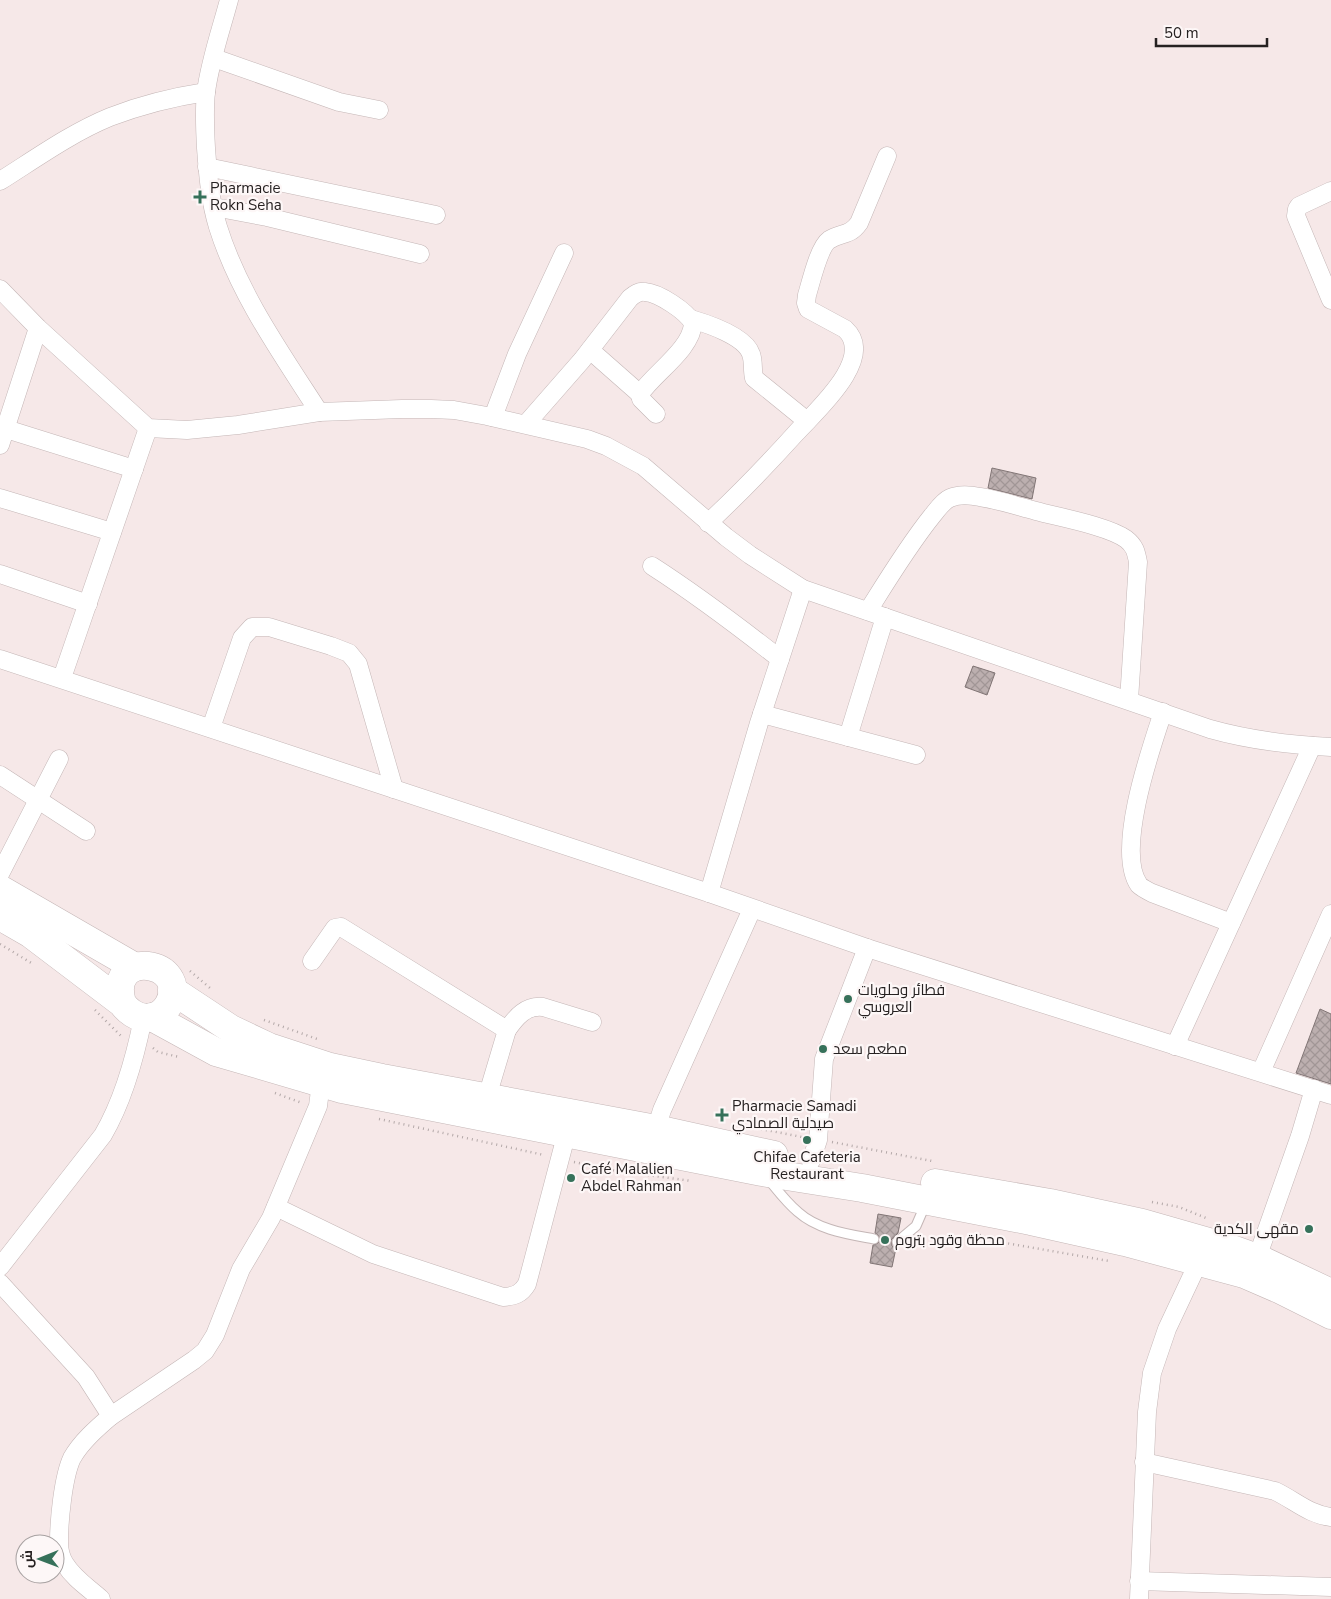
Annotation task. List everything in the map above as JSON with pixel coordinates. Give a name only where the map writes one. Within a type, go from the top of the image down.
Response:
[{"type":"highway","points":[[0,889],[135,967]]},
{"type":"highway","points":[[0,916],[31,934],[139,1013],[216,1052],[361,1094],[567,1132],[762,1172],[927,1200],[1068,1229],[1244,1274],[1331,1315]]},
{"type":"highway","points":[[152,965],[166,974],[172,990],[171,999],[167,1008],[160,1014],[139,1013],[120,986],[123,978],[135,967],[152,965]]},
{"type":"highway","points":[[172,990],[231,1029],[296,1057],[375,1076],[656,1129],[811,1162],[1050,1203],[1142,1223],[1258,1258],[1331,1293]]},
{"type":"street","points":[[229,0],[206,92],[205,130],[207,167],[218,226],[231,262],[261,321],[319,412]]},
{"type":"street","points":[[214,58],[339,102],[379,110]]},
{"type":"street","points":[[0,181],[60,143],[109,118],[158,102],[206,92]]},
{"type":"street","points":[[708,523],[754,480],[838,388],[850,366],[854,347],[853,339],[845,329],[808,309],[806,303],[807,295],[824,245],[832,238],[855,229],[887,156]]},
{"type":"street","points":[[207,167],[436,215]]},
{"type":"street","points":[[1331,191],[1299,206],[1296,216],[1331,300]]},
{"type":"street","points":[[214,207],[267,217],[420,254]]},
{"type":"street","points":[[493,417],[517,354],[564,252]]},
{"type":"street","points":[[0,289],[38,328],[148,428],[187,430],[238,425],[319,412],[431,409],[454,410],[493,417],[587,439],[606,446],[643,466],[708,523],[750,555],[803,589],[1229,734],[1331,747]]},
{"type":"street","points":[[526,424],[590,350],[630,298],[637,293],[646,292],[656,294],[683,311],[691,320],[718,328],[738,339],[748,347],[752,355],[754,378],[808,421]]},
{"type":"street","points":[[640,394],[666,367],[686,341],[692,328],[691,320]]},
{"type":"street","points":[[38,328],[2,434],[134,469]]},
{"type":"street","points":[[590,350],[640,394],[641,399],[656,414]]},
{"type":"street","points":[[62,678],[148,428]]},
{"type":"street","points":[[868,611],[921,530],[950,498],[961,495],[980,497],[1111,532],[1125,538],[1132,545],[1136,550],[1138,562],[1129,700]]},
{"type":"street","points":[[0,498],[112,532]]},
{"type":"street","points":[[652,566],[733,621],[780,659]]},
{"type":"street","points":[[0,574],[88,604]]},
{"type":"street","points":[[709,893],[762,714],[803,589]]},
{"type":"street","points":[[848,737],[885,617]]},
{"type":"street","points":[[211,728],[242,638],[252,627],[269,627],[331,646],[349,653],[358,664],[394,789]]},
{"type":"street","points":[[0,659],[709,893],[867,948],[1323,1092],[1300,1136],[1258,1258]]},
{"type":"street","points":[[1163,712],[1146,763],[1131,833],[1131,849],[1136,878],[1140,886],[1152,893],[1231,923]]},
{"type":"street","points":[[762,714],[916,755]]},
{"type":"street","points":[[1175,1046],[1312,746]]},
{"type":"street","points":[[0,874],[58,759]]},
{"type":"street","points":[[0,774],[86,831]]},
{"type":"street","points":[[656,1129],[662,1110],[752,909]]},
{"type":"street","points":[[1261,1072],[1331,914]]},
{"type":"street","points":[[312,961],[335,928],[341,927],[507,1030]]},
{"type":"street","points":[[811,1162],[818,1140],[824,1059],[867,948]]},
{"type":"street","points":[[486,1097],[507,1030],[527,1008],[534,1006],[542,1007],[592,1022]]},
{"type":"street","points":[[0,1267],[97,1142],[114,1116],[139,1040],[139,1013]]},
{"type":"street","points":[[102,1599],[72,1574],[60,1553],[59,1542],[63,1495],[72,1458],[80,1447],[111,1416],[206,1351],[215,1335],[241,1269],[276,1207],[318,1106],[321,1083]]},
{"type":"street","points":[[276,1207],[373,1254],[503,1297],[514,1296],[522,1291],[527,1284],[567,1132]]},
{"type":"street","points":[[1139,1599],[1144,1462],[1152,1372],[1167,1329],[1199,1261]]},
{"type":"street","points":[[0,1283],[86,1377],[111,1416]]},
{"type":"street","points":[[1144,1462],[1275,1491],[1292,1499],[1316,1515],[1331,1518]]},
{"type":"street","points":[[1139,1581],[1331,1587]]},
{"type":"lane","points":[[762,1172],[790,1204],[809,1220],[834,1230],[874,1239]]},
{"type":"lane","points":[[897,1242],[916,1226],[927,1200]]},
{"type":"building","points":[[992,468],[1036,478],[1032,499],[988,488]]},
{"type":"building","points":[[973,666],[995,673],[987,695],[965,687]]},
{"type":"building","points":[[1320,1009],[1331,1014],[1331,1084],[1296,1073]]},
{"type":"building","name":"محطة وقود بتروم","points":[[878,1214],[901,1218],[898,1233],[891,1240],[892,1246],[896,1248],[892,1267],[870,1263],[873,1245],[880,1240],[875,1233]]},
{"type":"place","name":"Pharmacie Rokn Seha","points":[[200,197]]},
{"type":"place","name":"فطائر وحلويات العروسي","points":[[848,999]]},
{"type":"place","name":"مطعم سعد","points":[[823,1049]]},
{"type":"place","name":"Pharmacie Samadi صيدلية الصمادي","points":[[722,1115]]},
{"type":"place","name":"Chifae Cafeteria Restaurant","points":[[807,1140]]},
{"type":"place","name":"Café Malalien Abdel Rahman","points":[[571,1178]]},
{"type":"place","name":"مقهى الكدية","points":[[1309,1229]]},
{"type":"place","name":"محطة وقود بتروم","points":[[885,1240]]}]
